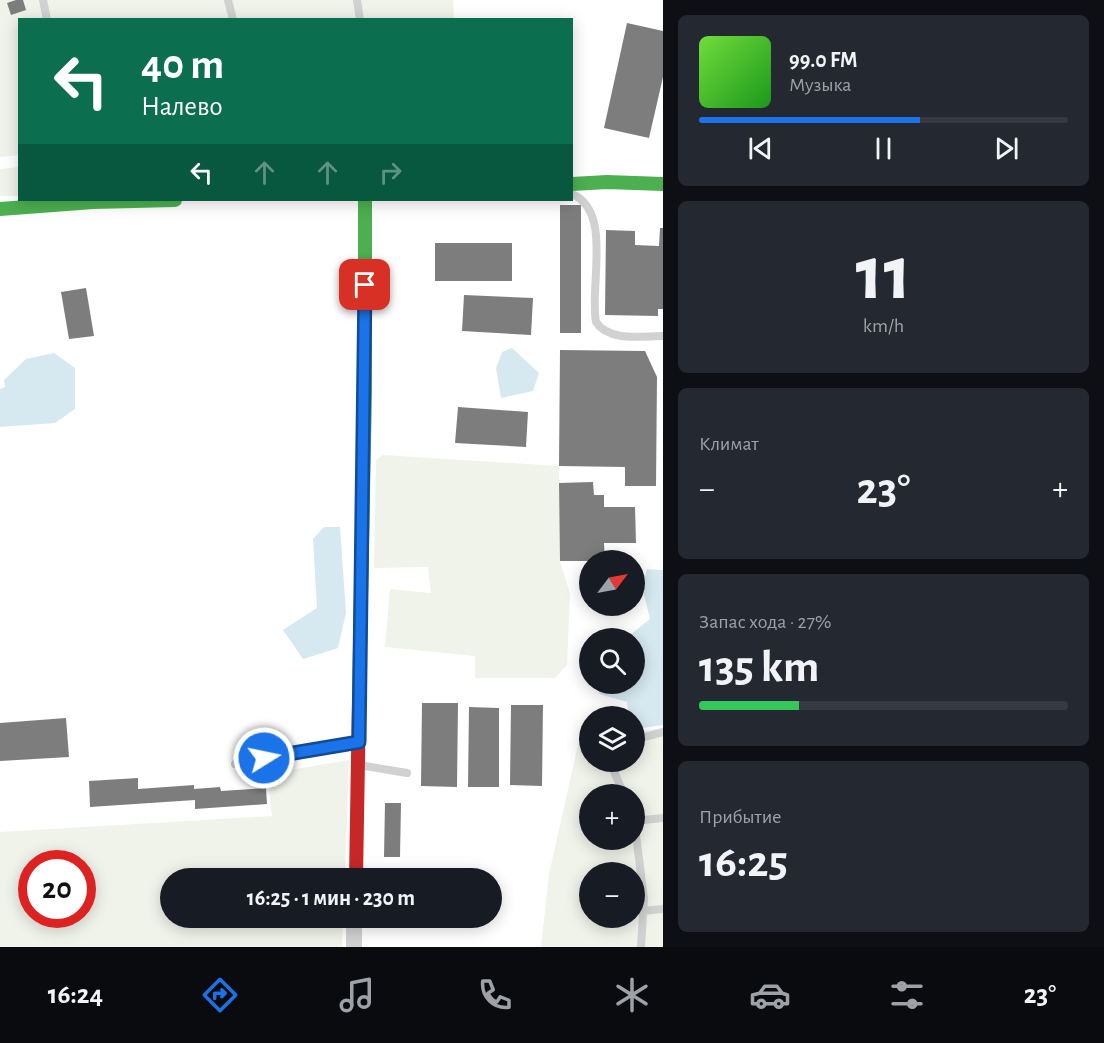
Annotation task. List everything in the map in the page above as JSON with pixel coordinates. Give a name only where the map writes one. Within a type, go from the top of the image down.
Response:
[{"type":"street","points":[[573,183],[663,184]]},
{"type":"street","points":[[0,209],[92,201]]},
{"type":"street","points":[[356,868],[360,557],[365,392],[365,201]]},
{"type":"street","points":[[354,928],[354,947]]},
{"type":"lane","points":[[43,0],[47,18]]},
{"type":"lane","points":[[228,0],[232,18]]},
{"type":"lane","points":[[357,0],[360,18]]},
{"type":"lane","points":[[573,195],[583,200],[594,218],[596,322],[610,335],[663,336]]},
{"type":"lane","points":[[645,737],[663,732]]},
{"type":"lane","points":[[235,764],[359,742]]},
{"type":"lane","points":[[359,765],[407,773]]},
{"type":"lane","points":[[645,819],[663,818]]},
{"type":"lane","points":[[645,911],[663,909]]},
{"type":"lane","points":[[641,947],[642,928]]},
{"type":"shaded area","points":[[0,0],[453,0],[454,18],[18,18],[18,155],[0,157]]},
{"type":"shaded area","points":[[18,167],[18,196],[0,196],[0,169]]},
{"type":"shaded area","points":[[512,348],[539,373],[533,391],[501,398],[496,368],[502,352]]},
{"type":"shaded area","points":[[54,353],[75,368],[75,409],[55,423],[0,427],[0,389],[5,387],[4,380],[26,359]]},
{"type":"shaded area","points":[[383,455],[559,466],[560,561],[570,594],[567,665],[555,678],[475,678],[475,656],[385,647],[390,589],[431,593],[428,567],[374,568],[376,460]]},
{"type":"shaded area","points":[[324,527],[340,527],[346,613],[338,648],[303,659],[283,630],[317,608],[313,539]]},
{"type":"shaded area","points":[[647,569],[663,570],[663,725],[645,728],[645,706],[628,706],[627,702],[599,694],[645,694],[645,628],[639,628],[650,619],[645,599]]},
{"type":"shaded area","points":[[663,728],[663,947],[541,947],[549,874],[579,740],[579,772],[645,772],[645,731]]},
{"type":"shaded area","points":[[349,760],[345,868],[160,868],[160,928],[343,928],[342,947],[0,947],[0,832],[272,816],[267,774]]},
{"type":"building","points":[[23,0],[26,10],[11,15],[7,3]]},
{"type":"building","points":[[627,23],[663,31],[663,77],[649,138],[604,128]]},
{"type":"building","points":[[560,205],[581,205],[581,333],[560,333]]},
{"type":"building","points":[[660,228],[663,228],[663,309],[658,309],[658,316],[605,315],[606,230],[635,231],[635,245],[659,246]]},
{"type":"building","points":[[435,243],[512,243],[512,281],[435,281]]},
{"type":"building","points":[[86,288],[94,336],[69,339],[61,292]]},
{"type":"building","points":[[464,295],[533,298],[531,335],[462,331]]},
{"type":"building","points":[[560,350],[645,351],[657,377],[656,486],[625,486],[625,467],[559,466]]},
{"type":"building","points":[[458,407],[528,412],[526,447],[455,443]]},
{"type":"building","points":[[593,482],[594,495],[604,495],[604,507],[635,507],[636,543],[604,543],[604,550],[579,550],[579,561],[560,561],[559,483]]},
{"type":"building","points":[[422,703],[458,703],[457,787],[421,786]]},
{"type":"building","points":[[511,705],[543,705],[542,786],[510,785]]},
{"type":"building","points":[[469,707],[499,708],[499,787],[468,787]]},
{"type":"building","points":[[66,718],[69,757],[0,761],[0,723]]},
{"type":"building","points":[[138,778],[138,789],[194,785],[194,789],[220,787],[221,791],[266,788],[267,804],[195,809],[195,800],[90,807],[89,781]]},
{"type":"building","points":[[385,803],[401,803],[400,857],[384,857]]},
{"type":"traffic: fast","points":[[573,184],[607,182],[663,184]]},
{"type":"traffic: fast","points":[[0,209],[134,201]]},
{"type":"traffic: fast","points":[[359,698],[365,392],[365,201]]},
{"type":"traffic: jam","points":[[356,868],[359,698]]},
{"type":"route","points":[[264,758],[359,742],[365,285]]}]
